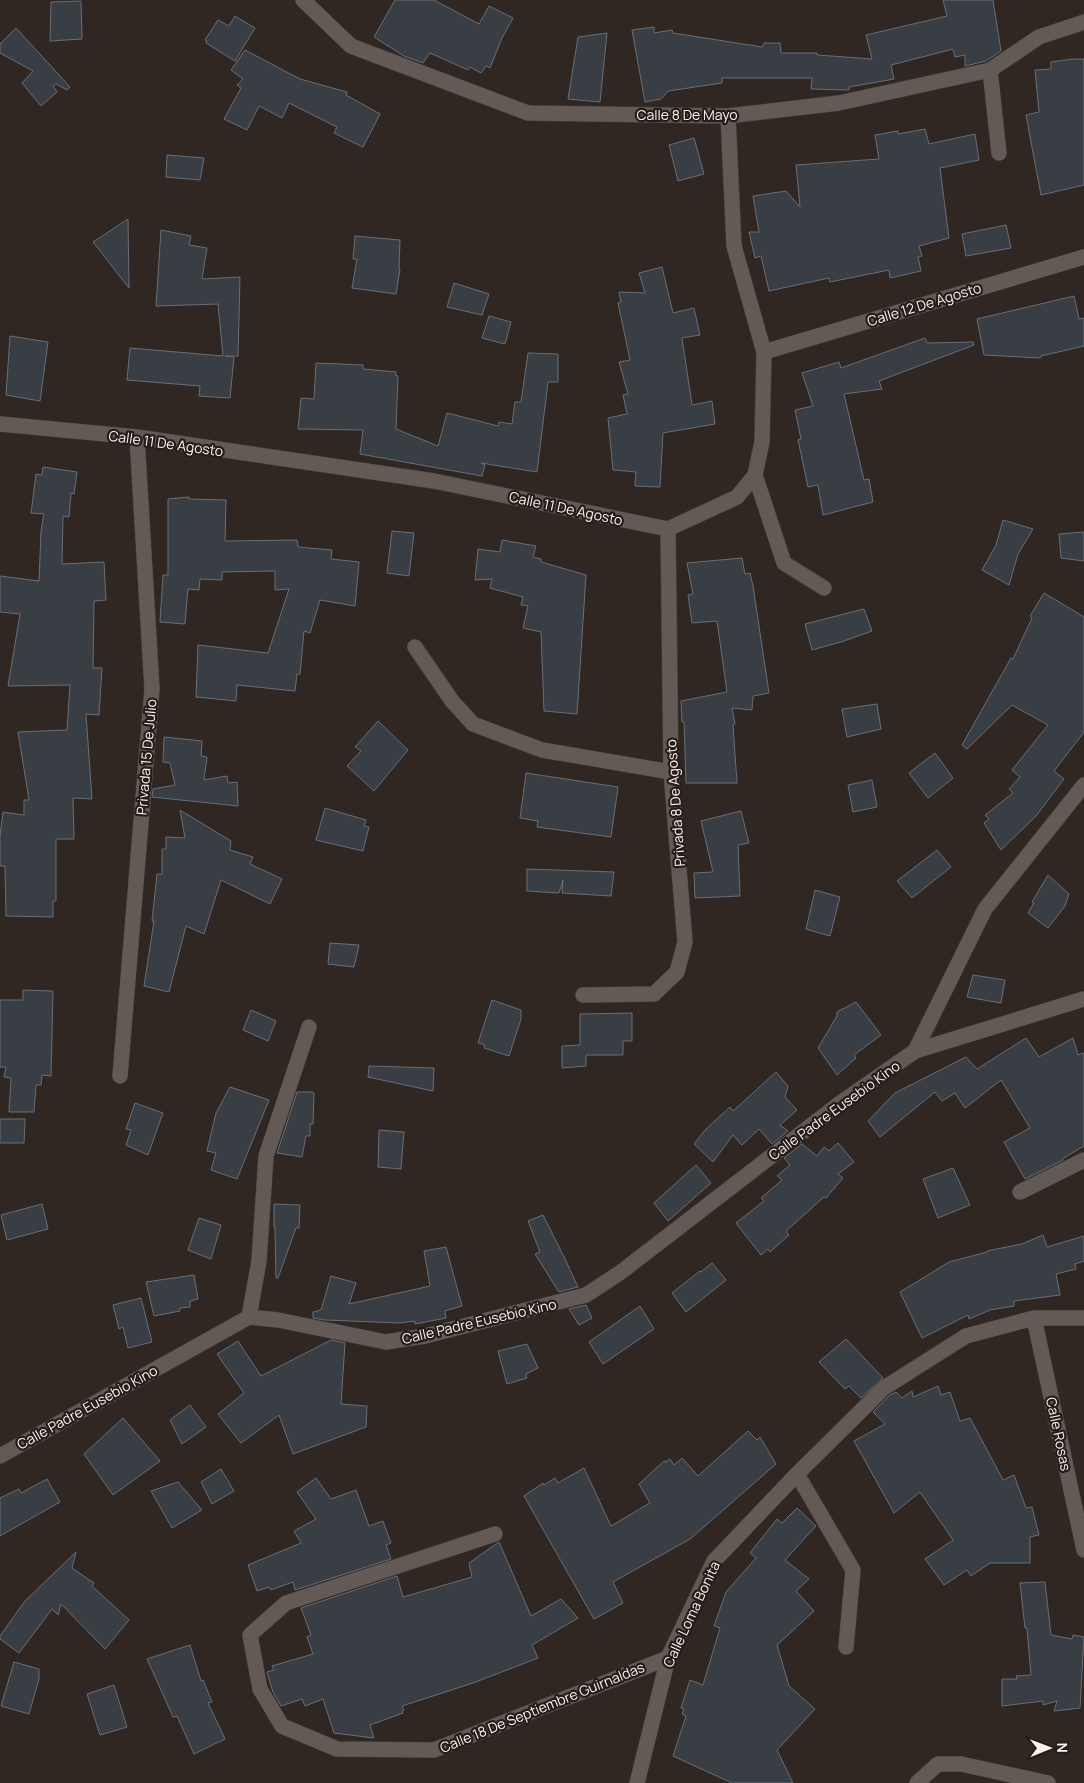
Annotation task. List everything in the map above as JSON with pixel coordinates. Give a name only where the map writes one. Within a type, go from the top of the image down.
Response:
[{"type":"street","name":"Calle 8 De Mayo","points":[[303,0],[351,46],[528,113],[728,116],[838,103],[990,70],[1039,37],[1084,22]]},
{"type":"street","points":[[990,70],[999,153]]},
{"type":"street","points":[[668,529],[737,497],[755,476],[762,442],[764,352],[734,246],[728,116]]},
{"type":"street","name":"Calle 12 De Agosto","points":[[764,352],[1084,256]]},
{"type":"street","name":"Calle 11 De Agosto","points":[[0,424],[137,437],[434,482],[668,529]]},
{"type":"street","name":"Privada 15 De Julio","points":[[120,1076],[152,689],[137,437]]},
{"type":"street","points":[[755,476],[784,563],[824,588]]},
{"type":"street","name":"Privada 8 De Agosto","points":[[583,996],[654,994],[677,972],[685,942],[671,772],[668,529]]},
{"type":"street","points":[[415,647],[452,701],[474,724],[542,750],[671,772]]},
{"type":"street","name":"Calle Padre Eusebio Kino","points":[[915,1051],[985,909],[1084,785]]},
{"type":"street","name":"Calle Padre Eusebio Kino","points":[[0,1456],[249,1317],[278,1320],[386,1342],[425,1336],[586,1295],[621,1272],[838,1104],[915,1051],[1084,999]]},
{"type":"street","points":[[249,1317],[259,1261],[266,1156],[309,1027]]},
{"type":"street","points":[[1020,1192],[1084,1160]]},
{"type":"street","name":"Calle Loma Bonita","points":[[637,1783],[668,1658],[714,1561],[797,1474],[884,1388],[966,1336],[1034,1318],[1084,1318]]},
{"type":"street","name":"Calle Rosas","points":[[1034,1318],[1084,1550]]},
{"type":"street","points":[[797,1474],[853,1570],[846,1647]]},
{"type":"street","name":"Calle 18 De Septiembre Guirnaldas","points":[[495,1534],[286,1603],[250,1635],[260,1689],[282,1726],[337,1749],[434,1750],[668,1658]]},
{"type":"street","points":[[917,1783],[938,1764],[961,1764],[1048,1783]]},
{"type":"building","points":[[395,0],[434,0],[479,24],[489,6],[513,18],[502,38],[490,68],[486,66],[481,73],[470,67],[468,70],[430,53],[423,63],[404,56],[374,37]]},
{"type":"building","points":[[943,0],[993,0],[1001,51],[986,61],[965,66],[965,55],[955,57],[953,49],[891,65],[894,79],[849,87],[849,90],[811,89],[812,78],[722,78],[722,83],[668,91],[661,99],[645,102],[632,30],[654,27],[654,33],[672,30],[673,33],[762,47],[764,43],[780,43],[781,53],[817,53],[817,55],[872,59],[866,35],[947,16]]},
{"type":"building","points":[[81,1],[82,39],[50,41],[51,2]]},
{"type":"building","points":[[235,16],[255,28],[235,61],[206,43],[207,41],[205,40],[218,20],[229,26]]},
{"type":"building","points":[[16,28],[70,87],[67,90],[56,84],[53,86],[57,92],[41,106],[22,83],[33,71],[0,53],[0,44]]},
{"type":"building","points":[[607,33],[600,102],[568,99],[578,37]]},
{"type":"building","points":[[245,50],[300,79],[347,92],[346,95],[380,114],[363,147],[334,133],[337,127],[289,103],[282,118],[259,106],[247,130],[224,119],[241,88],[237,85],[243,79],[231,70]]},
{"type":"building","points":[[1084,59],[1084,185],[1041,195],[1026,115],[1039,112],[1035,70],[1051,69],[1051,62]]},
{"type":"building","points":[[925,129],[929,144],[975,134],[979,160],[940,168],[949,238],[919,246],[922,256],[918,257],[921,271],[890,278],[889,270],[830,282],[829,278],[769,291],[761,256],[755,258],[749,232],[759,232],[753,196],[786,191],[800,207],[796,165],[879,159],[875,135],[898,131],[898,134]]},
{"type":"building","points":[[694,138],[704,174],[678,181],[669,145]]},
{"type":"building","points":[[167,155],[204,158],[200,180],[166,177]]},
{"type":"building","points":[[128,219],[129,288],[93,242]]},
{"type":"building","points":[[1006,225],[1011,248],[966,256],[962,234]]},
{"type":"building","points":[[161,230],[191,236],[189,245],[207,248],[202,279],[240,277],[238,356],[225,356],[234,357],[230,398],[199,396],[200,386],[127,380],[130,348],[223,356],[218,304],[156,306]]},
{"type":"building","points":[[355,236],[400,240],[400,269],[396,294],[352,288],[357,259],[353,259]]},
{"type":"building","points":[[662,267],[673,313],[694,308],[700,335],[682,338],[692,405],[712,401],[715,424],[663,433],[660,487],[635,486],[636,472],[613,470],[608,418],[627,414],[623,395],[628,394],[619,362],[630,360],[618,303],[621,302],[619,292],[645,293],[639,273]]},
{"type":"building","points":[[454,283],[489,294],[482,315],[447,307]]},
{"type":"building","points":[[1074,296],[1079,319],[1084,318],[1084,346],[1041,356],[1040,358],[984,355],[977,319]]},
{"type":"building","points":[[489,316],[511,322],[505,344],[482,338]]},
{"type":"building","points":[[10,336],[48,342],[40,401],[6,395]]},
{"type":"building","points":[[925,338],[927,343],[973,342],[974,345],[879,381],[882,389],[844,394],[864,480],[869,479],[873,502],[823,515],[818,485],[808,487],[798,440],[801,439],[795,410],[813,406],[802,373],[839,362],[841,368]]},
{"type":"building","points":[[528,353],[558,354],[558,382],[548,382],[537,472],[481,463],[485,465],[482,476],[360,454],[363,430],[298,429],[301,398],[314,399],[316,363],[363,365],[363,369],[396,372],[395,375],[398,376],[396,429],[438,446],[447,413],[498,426],[499,422],[512,424],[515,402],[521,402]]},
{"type":"building","points":[[43,467],[77,472],[74,494],[71,493],[69,517],[63,516],[62,564],[104,562],[106,600],[94,601],[93,668],[102,668],[99,715],[86,714],[92,799],[73,798],[74,839],[56,839],[56,901],[53,901],[53,917],[6,916],[5,866],[0,866],[0,836],[3,812],[24,815],[24,800],[29,800],[18,732],[67,730],[70,685],[8,686],[20,614],[0,612],[0,576],[39,581],[41,531],[44,514],[31,513],[36,474],[42,475]]},
{"type":"building","points":[[189,497],[189,499],[226,500],[225,541],[297,540],[298,547],[332,550],[331,559],[359,562],[355,606],[320,600],[310,633],[304,631],[300,674],[297,674],[295,691],[237,685],[236,701],[196,697],[198,645],[268,653],[289,589],[275,590],[275,571],[222,572],[222,580],[200,579],[199,590],[188,589],[185,624],[160,622],[163,575],[168,575],[168,499]]},
{"type":"building","points":[[1003,520],[1033,529],[1018,554],[1009,585],[982,570],[996,545]]},
{"type":"building","points":[[392,531],[414,533],[409,576],[387,573]]},
{"type":"building","points":[[1084,532],[1084,561],[1061,558],[1059,534]]},
{"type":"building","points":[[502,540],[536,546],[533,557],[541,559],[541,562],[586,575],[577,714],[544,711],[541,632],[523,628],[528,606],[521,605],[523,597],[490,588],[492,579],[475,580],[478,549],[500,552]]},
{"type":"building","points":[[742,558],[745,574],[750,573],[753,586],[769,693],[753,696],[752,710],[732,708],[735,724],[733,725],[737,783],[686,783],[684,722],[682,722],[681,701],[727,692],[717,621],[692,623],[688,595],[693,594],[687,563]]},
{"type":"building","points":[[1044,593],[1084,617],[1084,732],[1054,771],[1064,779],[1036,816],[1001,850],[984,823],[989,819],[985,815],[1013,793],[1009,789],[1020,777],[1012,770],[1048,725],[1012,705],[967,749],[962,745],[1011,658],[1013,659],[1032,618],[1030,616]]},
{"type":"building","points":[[864,609],[872,631],[812,650],[805,624]]},
{"type":"building","points":[[877,704],[881,729],[847,737],[842,709]]},
{"type":"building","points":[[378,721],[408,750],[374,791],[347,766],[361,751],[355,747]]},
{"type":"building","points":[[164,737],[202,741],[201,756],[207,757],[204,780],[227,776],[228,783],[237,782],[238,806],[152,797],[153,789],[175,785],[170,763],[163,762]]},
{"type":"building","points":[[935,753],[953,778],[928,798],[909,773]]},
{"type":"building","points":[[526,773],[618,787],[611,837],[537,827],[538,821],[520,818]]},
{"type":"building","points":[[872,780],[877,807],[853,812],[848,785]]},
{"type":"building","points":[[325,808],[366,820],[364,826],[369,827],[363,851],[316,840]]},
{"type":"building","points":[[180,810],[231,841],[230,850],[253,857],[250,864],[282,879],[270,904],[221,880],[204,934],[186,926],[169,992],[144,986],[154,921],[152,921],[157,874],[162,874],[162,849],[166,849],[166,837],[185,838]]},
{"type":"building","points":[[741,811],[749,843],[738,845],[740,896],[695,898],[694,873],[713,872],[701,821]]},
{"type":"building","points":[[937,850],[951,867],[912,898],[897,881]]},
{"type":"building","points":[[527,869],[614,872],[611,896],[562,893],[563,880],[559,893],[527,891]]},
{"type":"building","points":[[1048,875],[1069,894],[1065,906],[1048,928],[1028,913],[1034,903],[1032,902]]},
{"type":"building","points":[[815,890],[840,897],[830,936],[806,929]]},
{"type":"building","points":[[330,943],[359,945],[354,967],[328,964]]},
{"type":"building","points":[[973,975],[1005,980],[1001,1003],[967,997]]},
{"type":"building","points":[[23,990],[53,991],[51,1076],[42,1075],[41,1085],[36,1085],[34,1112],[9,1112],[11,1078],[4,1077],[6,1067],[0,1067],[0,1000],[23,1000]]},
{"type":"building","points":[[492,1000],[521,1010],[521,1019],[509,1056],[484,1048],[485,1045],[478,1043]]},
{"type":"building","points":[[856,1002],[881,1035],[854,1055],[856,1058],[837,1075],[818,1048],[837,1016],[837,1012]]},
{"type":"building","points":[[251,1010],[276,1021],[268,1041],[243,1030]]},
{"type":"building","points":[[632,1013],[632,1041],[623,1041],[623,1055],[586,1055],[586,1066],[562,1068],[562,1046],[580,1045],[580,1014]]},
{"type":"building","points":[[1026,1038],[1039,1057],[1073,1038],[1078,1055],[1084,1053],[1084,1146],[1063,1160],[1025,1179],[1004,1142],[1030,1128],[1001,1080],[965,1108],[955,1093],[942,1101],[935,1092],[880,1137],[868,1121],[895,1093],[966,1057],[977,1069]]},
{"type":"building","points":[[369,1066],[434,1068],[433,1091],[368,1077]]},
{"type":"building","points":[[776,1072],[788,1086],[785,1097],[797,1110],[780,1125],[788,1131],[772,1144],[759,1129],[742,1145],[733,1135],[713,1162],[694,1144],[706,1129],[730,1107],[733,1111]]},
{"type":"building","points":[[230,1087],[269,1100],[237,1179],[211,1170],[216,1153],[207,1151],[216,1113]]},
{"type":"building","points":[[297,1092],[314,1093],[313,1124],[310,1124],[310,1136],[306,1136],[302,1157],[277,1153]]},
{"type":"building","points":[[135,1103],[163,1113],[148,1155],[126,1145],[131,1130],[126,1129]]},
{"type":"building","points":[[0,1119],[25,1119],[24,1143],[0,1143]]},
{"type":"building","points":[[379,1130],[404,1132],[401,1169],[378,1167]]},
{"type":"building","points":[[838,1143],[854,1162],[838,1174],[843,1178],[826,1198],[824,1197],[786,1231],[789,1235],[770,1252],[768,1249],[761,1255],[736,1223],[764,1201],[761,1198],[782,1180],[777,1176],[790,1165],[784,1158],[802,1144],[817,1156],[824,1147],[829,1151]]},
{"type":"building","points":[[696,1165],[711,1183],[668,1221],[654,1203]]},
{"type":"building","points":[[953,1168],[970,1205],[938,1218],[923,1179]]},
{"type":"building","points":[[42,1204],[48,1229],[7,1240],[1,1215]]},
{"type":"building","points":[[274,1204],[300,1205],[299,1228],[296,1228],[278,1278],[276,1278]]},
{"type":"building","points":[[543,1215],[578,1287],[559,1292],[535,1254],[540,1252],[528,1221]]},
{"type":"building","points":[[199,1218],[221,1225],[211,1259],[188,1250]]},
{"type":"building","points":[[1043,1235],[1047,1247],[1084,1236],[1084,1261],[1075,1264],[1076,1269],[1056,1274],[1060,1295],[1014,1301],[1014,1306],[990,1310],[969,1319],[968,1315],[922,1338],[900,1292],[949,1262],[987,1251],[1022,1244]]},
{"type":"building","points":[[446,1247],[462,1306],[445,1311],[446,1318],[415,1324],[415,1321],[400,1323],[313,1318],[313,1312],[321,1310],[331,1276],[356,1283],[349,1304],[430,1286],[424,1251]]},
{"type":"building","points":[[712,1263],[726,1280],[686,1312],[672,1293]]},
{"type":"building","points":[[194,1275],[198,1299],[190,1301],[190,1307],[180,1308],[180,1311],[154,1316],[146,1282]]},
{"type":"building","points":[[141,1298],[152,1342],[128,1348],[123,1327],[119,1329],[113,1305]]},
{"type":"building","points":[[586,1305],[592,1318],[579,1325],[569,1309]]},
{"type":"building","points":[[640,1306],[654,1329],[603,1364],[589,1342]]},
{"type":"building","points":[[846,1339],[883,1378],[861,1398],[849,1386],[845,1389],[819,1362]]},
{"type":"building","points":[[331,1340],[345,1343],[341,1404],[367,1406],[366,1427],[293,1454],[279,1415],[241,1443],[218,1414],[244,1393],[217,1354],[238,1341],[261,1376]]},
{"type":"building","points":[[527,1344],[538,1368],[526,1374],[527,1378],[507,1384],[498,1351]]},
{"type":"building","points":[[938,1386],[941,1395],[950,1392],[960,1421],[970,1418],[1003,1480],[1014,1475],[1026,1508],[1032,1507],[1039,1535],[1030,1537],[1030,1563],[990,1563],[971,1576],[967,1570],[944,1585],[925,1559],[953,1540],[920,1492],[894,1513],[854,1441],[885,1424],[873,1412],[890,1395],[896,1392],[902,1398],[912,1391],[913,1397]]},
{"type":"building","points":[[190,1405],[206,1427],[182,1444],[170,1420]]},
{"type":"building","points":[[123,1418],[160,1461],[113,1495],[84,1454]]},
{"type":"building","points":[[748,1431],[757,1440],[760,1437],[776,1464],[690,1539],[613,1582],[623,1603],[594,1619],[524,1496],[543,1483],[544,1485],[555,1478],[558,1483],[584,1468],[611,1526],[650,1503],[639,1484],[664,1461],[666,1462],[670,1459],[674,1465],[682,1458],[698,1476]]},
{"type":"building","points":[[221,1469],[234,1491],[212,1504],[201,1482]]},
{"type":"building","points":[[316,1478],[331,1499],[356,1490],[369,1526],[383,1521],[391,1543],[386,1545],[391,1559],[295,1590],[293,1582],[271,1590],[269,1587],[257,1591],[248,1565],[301,1543],[294,1531],[316,1519],[297,1492]]},
{"type":"building","points":[[47,1479],[60,1502],[0,1536],[0,1498],[19,1489],[21,1493]]},
{"type":"building","points":[[178,1482],[202,1510],[172,1528],[151,1491]]},
{"type":"building","points":[[797,1508],[816,1526],[785,1560],[809,1579],[796,1591],[814,1611],[777,1645],[789,1686],[815,1709],[777,1750],[793,1783],[732,1783],[673,1756],[686,1716],[682,1714],[684,1709],[681,1708],[690,1680],[703,1685],[720,1628],[714,1626],[726,1592],[756,1558],[750,1553],[777,1519],[782,1523]]},
{"type":"building","points":[[499,1542],[531,1616],[561,1599],[578,1618],[532,1645],[538,1658],[473,1683],[402,1706],[403,1713],[370,1725],[374,1738],[334,1733],[323,1699],[305,1706],[302,1699],[281,1706],[273,1692],[267,1672],[274,1670],[272,1666],[313,1654],[307,1637],[311,1635],[301,1608],[397,1576],[403,1597],[472,1577],[469,1563]]},
{"type":"building","points":[[76,1552],[72,1568],[94,1583],[92,1586],[129,1620],[105,1649],[61,1604],[58,1615],[52,1609],[19,1653],[0,1639],[0,1636],[25,1601]]},
{"type":"building","points":[[1045,1582],[1051,1635],[1072,1639],[1073,1635],[1084,1637],[1080,1708],[1054,1711],[1057,1701],[1043,1705],[1043,1701],[1002,1706],[1002,1679],[1017,1679],[1016,1676],[1031,1675],[1027,1628],[1025,1628],[1020,1583]]},
{"type":"building","points":[[190,1645],[201,1681],[203,1680],[212,1702],[208,1703],[225,1739],[194,1754],[177,1716],[173,1717],[147,1659]]},
{"type":"building","points":[[14,1662],[39,1669],[39,1679],[29,1714],[1,1706]]},
{"type":"building","points":[[114,1685],[127,1727],[100,1735],[87,1694]]}]
